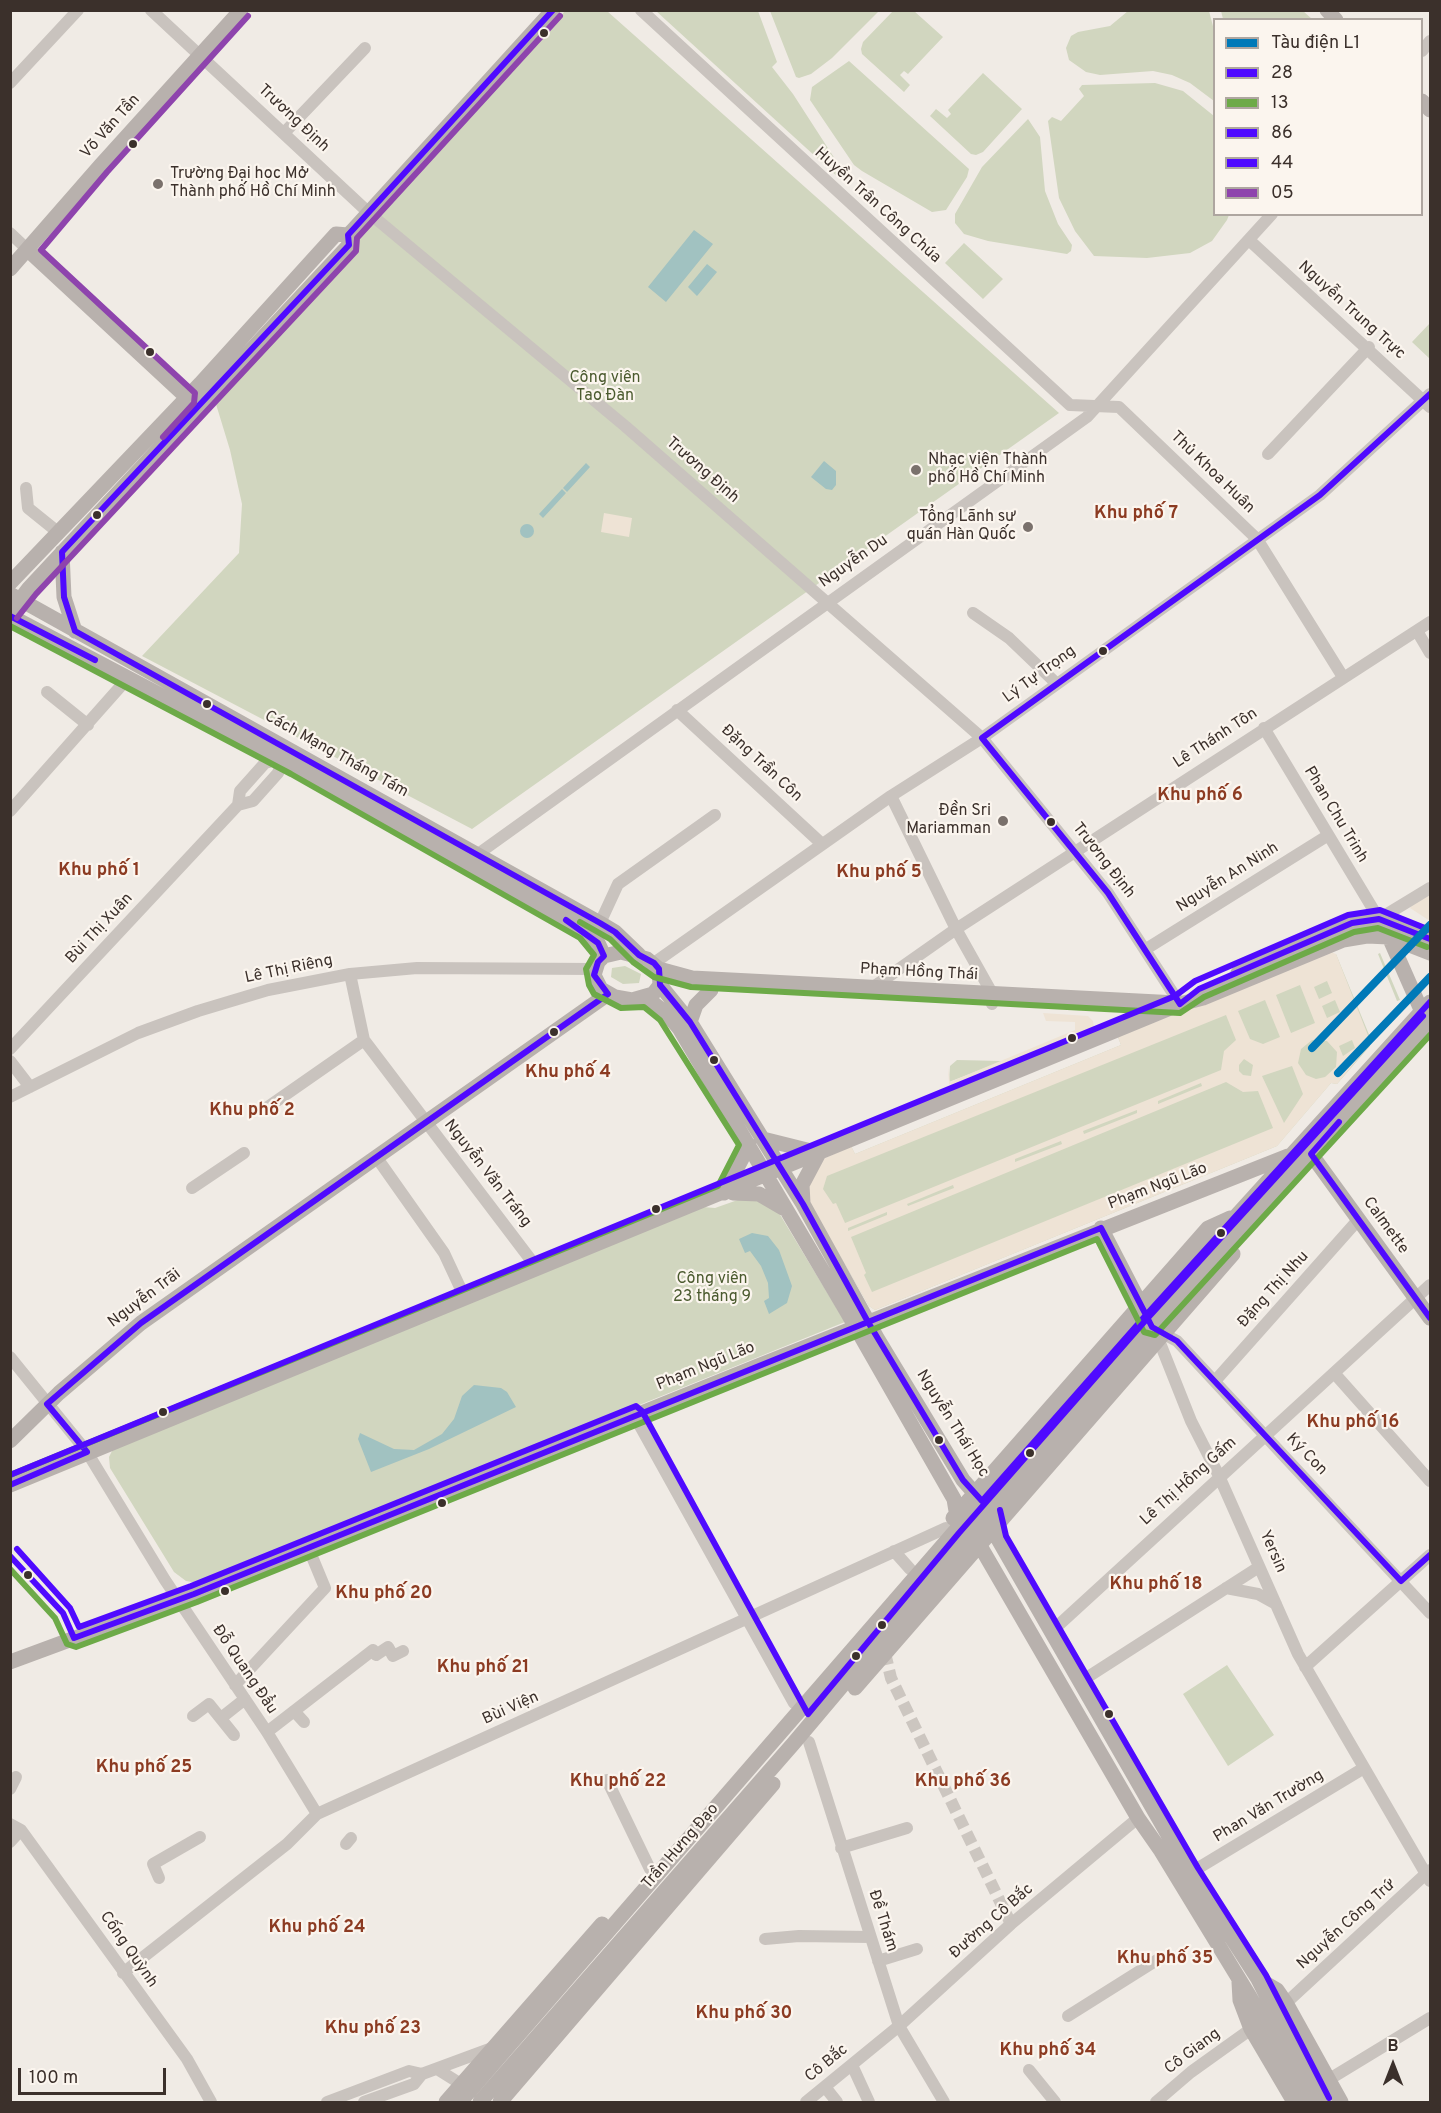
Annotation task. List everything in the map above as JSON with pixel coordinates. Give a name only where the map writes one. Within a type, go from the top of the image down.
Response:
[{"type":"main road","name":"Võ Văn Tần","points":[[10,269],[29,251],[100,166],[241,10]]},
{"type":"main road","points":[[348,235],[553,10]]},
{"type":"main road","points":[[10,583],[187,398],[336,234],[348,235]]},
{"type":"main road","points":[[10,614],[16,598],[29,588],[198,409],[349,244],[348,235]]},
{"type":"main road","points":[[29,251],[198,409]]},
{"type":"main road","points":[[62,552],[64,597],[75,631]]},
{"type":"main road","name":"Cách Mạng Tháng Tám","points":[[16,598],[585,931],[598,943],[599,962]]},
{"type":"main road","name":"Cách Mạng Tháng Tám","points":[[10,614],[128,678],[284,754],[477,854],[615,932],[639,955]]},
{"type":"main road","points":[[10,631],[30,626]]},
{"type":"main road","points":[[1180,1004],[1199,989],[1352,923],[1379,919],[1431,939]]},
{"type":"main road","points":[[10,1485],[1160,1012],[1203,998],[1343,940],[1367,936],[1389,937],[1431,953]]},
{"type":"main road","points":[[1389,937],[1424,1014]]},
{"type":"main road","points":[[862,1324],[786,1210],[766,1175],[756,1142],[690,1022],[658,974],[639,955],[621,952],[599,962],[597,982],[608,994],[632,1000],[647,998],[667,1014],[679,1028],[756,1142],[782,1169],[803,1204],[862,1324]]},
{"type":"main road","points":[[647,998],[658,974]]},
{"type":"main road","name":"Phạm Hồng Thái","points":[[658,974],[872,988],[1160,1012]]},
{"type":"main road","name":"Phạm Hồng Thái","points":[[658,974],[692,988],[711,990],[1180,1004]]},
{"type":"main road","points":[[690,1022],[696,1005],[711,990]]},
{"type":"main road","name":"Nguyễn Trãi","points":[[10,1441],[47,1404],[141,1323],[608,994]]},
{"type":"main road","name":"Trần Hưng Đạo","points":[[914,1572],[968,1527],[1107,1368],[1311,1154],[1424,1014]]},
{"type":"main road","name":"Trần Hưng Đạo","points":[[460,2103],[476,2096],[588,1990],[925,1598],[968,1527],[986,1507],[987,1479],[1020,1468],[1107,1368],[1152,1323],[1208,1228],[1236,1216],[1291,1154],[1424,1014]]},
{"type":"main road","points":[[756,1142],[819,1153]]},
{"type":"main road","points":[[724,1192],[756,1142]]},
{"type":"main road","points":[[803,1204],[802,1185],[819,1153]]},
{"type":"main road","name":"Phạm Ngũ Lão","points":[[10,1662],[178,1600],[634,1415],[1291,1154]]},
{"type":"main road","name":"Calmette","points":[[1311,1154],[1431,1318]]},
{"type":"main road","points":[[1248,1171],[1259,1190]]},
{"type":"main road","points":[[724,1192],[759,1194],[786,1210]]},
{"type":"main road","name":"Yersin","points":[[1101,1228],[1152,1323]]},
{"type":"main road","name":"Nguyễn Thái Học","points":[[862,1324],[963,1480],[986,1507],[998,1539],[1257,1989]]},
{"type":"main road","name":"Nguyễn Thái Học","points":[[862,1324],[968,1527],[1065,1689],[1138,1818],[1161,1851],[1239,1982],[1240,2000],[1251,2029],[1294,2103]]},
{"type":"main road","points":[[963,1480],[987,1479]]},
{"type":"main road","name":"Trần Hưng Đạo","points":[[476,2096],[494,2047],[585,1951],[914,1572],[946,1528],[968,1527]]},
{"type":"main road","points":[[1065,1689],[1080,1682]]},
{"type":"main road","points":[[796,1708],[807,1736]]},
{"type":"main road","points":[[653,1872],[672,1893]]},
{"type":"main road","name":"Trần Hưng Đạo","points":[[446,2103],[476,2096],[510,2045],[560,1979]]},
{"type":"main road","name":"Nguyễn Thái Học","points":[[1239,1982],[1257,1989],[1277,1990],[1341,2103]]},
{"type":"main road","points":[[1257,1989],[1310,2103]]},
{"type":"main road","points":[[1257,1989],[1322,2103]]},
{"type":"main road","name":"Trần Hưng Đạo","points":[[500,2103],[553,2040],[588,1990]]},
{"type":"street","points":[[10,83],[78,10]]},
{"type":"street","name":"Trương Định","points":[[151,10],[369,213],[625,426],[982,738],[1075,851],[1146,949],[1180,1004]]},
{"type":"street","name":"Huyền Trân Công Chúa","points":[[641,10],[1070,405],[1099,404]]},
{"type":"street","points":[[284,133],[364,48]]},
{"type":"street","name":"Nguyễn Du","points":[[477,854],[827,601],[1087,417],[1270,216]]},
{"type":"street","points":[[10,233],[29,251]]},
{"type":"street","name":"Nguyễn Trung Trực","points":[[1249,240],[1428,401]]},
{"type":"street","points":[[1268,454],[1369,347]]},
{"type":"street","name":"Lý Tự Trọng","points":[[658,974],[822,843],[982,738],[1320,495],[1428,401]]},
{"type":"street","name":"Thủ Khoa Huân","points":[[1099,404],[1119,407],[1257,539],[1342,678]]},
{"type":"street","points":[[26,488],[28,508],[59,534]]},
{"type":"street","points":[[973,613],[1009,638],[1057,684]]},
{"type":"street","name":"Lê Thánh Tôn","points":[[872,988],[956,928],[1431,622]]},
{"type":"street","points":[[1417,631],[1431,653]]},
{"type":"street","points":[[10,811],[128,678]]},
{"type":"street","points":[[47,692],[88,725]]},
{"type":"street","name":"Đặng Trần Côn","points":[[677,710],[822,843]]},
{"type":"street","name":"Phan Chu Trinh","points":[[1264,728],[1379,919]]},
{"type":"street","name":"Bùi Thị Xuân","points":[[10,1049],[238,805],[253,801],[278,773],[284,754]]},
{"type":"street","points":[[891,796],[992,999]]},
{"type":"street","points":[[600,923],[618,884],[715,815]]},
{"type":"street","name":"Nguyễn An Ninh","points":[[1146,949],[1327,836]]},
{"type":"street","points":[[1379,919],[1431,888]]},
{"type":"street","name":"Lê Thị Riêng","points":[[10,1097],[105,1048],[198,1011],[268,990],[350,974],[457,966],[599,962]]},
{"type":"street","name":"Nguyễn Văn Tráng","points":[[350,974],[364,1040],[537,1268]]},
{"type":"street","points":[[265,1109],[364,1040]]},
{"type":"street","points":[[10,1060],[30,1087]]},
{"type":"street","points":[[192,1188],[244,1153]]},
{"type":"street","points":[[377,1158],[444,1253],[465,1298]]},
{"type":"street","name":"Ðặng Thị Nhu","points":[[1215,1381],[1358,1220]]},
{"type":"street","name":"Lê Thị Hồng Gấm","points":[[1051,1632],[1219,1476],[1431,1286]]},
{"type":"street","name":"Ký Con","points":[[1152,1323],[1177,1341],[1431,1613]]},
{"type":"street","name":"Yersin","points":[[1152,1323],[1191,1421],[1219,1476],[1305,1667],[1429,1875]]},
{"type":"street","name":"Ðỗ Quang Ðẩu","points":[[10,1357],[87,1452],[178,1600],[267,1731],[317,1814]]},
{"type":"street","points":[[1335,1374],[1431,1480]]},
{"type":"street","points":[[634,1415],[796,1708]]},
{"type":"street","name":"Bùi Viện","points":[[123,1974],[287,1844],[317,1814],[749,1620],[946,1528]]},
{"type":"street","points":[[235,1685],[325,1588],[308,1547]]},
{"type":"street","points":[[894,1551],[914,1572]]},
{"type":"street","points":[[1305,1667],[1431,1555]]},
{"type":"street","points":[[1080,1682],[1259,1567]]},
{"type":"street","points":[[1226,1588],[1258,1594],[1276,1604]]},
{"type":"street","points":[[267,1731],[373,1650],[376,1655],[388,1647],[393,1656],[403,1651]]},
{"type":"street","points":[[221,1718],[245,1699]]},
{"type":"street","points":[[193,1716],[209,1704],[234,1735]]},
{"type":"street","points":[[294,1711],[304,1722]]},
{"type":"street","name":"Ðề Thám","points":[[807,1736],[899,2026],[944,2103]]},
{"type":"street","name":"Phan Văn Trường","points":[[1190,1873],[1364,1768]]},
{"type":"street","points":[[10,1789],[16,1777]]},
{"type":"street","points":[[607,1780],[653,1872]]},
{"type":"street","name":"Đường Cô Bắc","points":[[868,2052],[1011,1924],[1138,1818]]},
{"type":"street","points":[[10,1842],[16,1827]]},
{"type":"street","name":"Cống Quỳnh","points":[[16,1827],[196,2072],[211,2103]]},
{"type":"street","points":[[841,1848],[907,1828]]},
{"type":"street","points":[[159,1878],[153,1864],[200,1837]]},
{"type":"street","name":"Nguyễn Công Trứ","points":[[1286,2003],[1429,1875]]},
{"type":"street","points":[[765,1939],[799,1936],[870,1937]]},
{"type":"street","points":[[878,1961],[916,1949]]},
{"type":"street","points":[[1068,2016],[1157,1959]]},
{"type":"street","points":[[1328,2080],[1431,2018]]},
{"type":"street","name":"Cô Giang","points":[[1156,2103],[1191,2072],[1251,2029]]},
{"type":"street","points":[[327,2103],[409,2072],[422,2074],[494,2047],[553,2040]]},
{"type":"street","name":"Cô Bắc","points":[[806,2103],[868,2052]]},
{"type":"street","points":[[852,2065],[869,2103]]},
{"type":"street","points":[[437,2069],[476,2096]]},
{"type":"street","points":[[1029,2070],[1055,2103]]},
{"type":"street","points":[[364,2103],[414,2084],[422,2074]]},
{"type":"street","points":[[825,2087],[837,2103]]},
{"type":"green space","points":[[770,10],[879,11],[832,58],[811,74],[799,78],[796,77]]},
{"type":"green space","name":"Công viên Tao Đàn","points":[[565,11],[607,11],[1059,413],[472,829],[142,656],[239,553],[242,504],[230,450],[212,391],[353,244]]},
{"type":"green space","points":[[656,11],[758,11],[777,62],[772,67],[793,94],[844,173],[839,178]]},
{"type":"green space","points":[[893,11],[914,11],[943,37],[908,74],[904,71],[900,75],[910,85],[904,92],[862,54],[861,49],[863,42]]},
{"type":"green space","points":[[1128,11],[1209,11],[1213,26],[1213,100],[1190,83],[1172,75],[1153,71],[1100,75],[1086,72],[1069,60],[1066,48],[1071,36],[1078,32],[1110,26]]},
{"type":"green space","points":[[1221,11],[1303,11],[1311,18],[1223,18]]},
{"type":"green space","points":[[849,61],[969,169],[967,177],[946,210],[932,212],[854,165],[810,100],[812,87]]},
{"type":"green space","points":[[983,73],[1022,109],[983,152],[976,155],[971,154],[930,116],[936,109],[947,118],[951,114],[948,110]]},
{"type":"green space","points":[[1155,83],[1183,91],[1213,115],[1213,216],[1229,216],[1212,241],[1190,253],[1147,258],[1094,256],[1075,231],[1059,198],[1048,121],[1052,117],[1061,121],[1084,96],[1079,89],[1082,85]]},
{"type":"green space","points":[[1028,119],[1040,137],[1045,191],[1058,224],[1072,245],[1071,251],[1067,254],[988,241],[964,234],[955,223],[955,214],[982,167]]},
{"type":"green space","points":[[964,243],[1003,279],[983,299],[945,263]]},
{"type":"green space","points":[[1430,323],[1430,359],[1412,342]]},
{"type":"green space","points":[[1380,953],[1400,1000],[1397,1001],[1378,954]]},
{"type":"green space","points":[[1336,954],[1370,1037],[1370,1046],[1337,1084],[1331,1083],[1277,1146],[875,1310],[869,1306],[807,1198],[851,1146],[855,1154],[1121,1045],[1118,1037]]},
{"type":"green space","points":[[625,966],[641,974],[639,983],[623,984],[611,977],[612,968]]},
{"type":"green space","points":[[957,1060],[1003,1061],[949,1082],[950,1066]]},
{"type":"green space","name":"Công viên 23 tháng 9","points":[[749,1196],[776,1208],[845,1322],[198,1583],[186,1581],[174,1572],[110,1468],[109,1457],[113,1449],[703,1207],[715,1208]]},
{"type":"green space","points":[[1227,1665],[1274,1735],[1228,1766],[1183,1694]]},
{"type":"shaded area","points":[[604,513],[632,518],[629,537],[601,532]]},
{"type":"shaded area","points":[[1430,893],[1430,921],[1410,908],[1412,904]]},
{"type":"shaded area","points":[[1331,952],[1336,954],[1371,1043],[1337,1084],[1331,1083],[1277,1146],[875,1310],[869,1306],[807,1198],[806,1193],[821,1160],[851,1146],[855,1154],[1121,1045],[1118,1037]],"holes":[[[1327,981],[1332,993],[1319,999],[1314,987]],[[1300,985],[1315,1023],[1291,1033],[1276,995]],[[1265,1000],[1280,1037],[1263,1044],[1250,1039],[1238,1011]],[[1335,1000],[1340,1012],[1327,1018],[1322,1006]],[[1226,1015],[1236,1040],[1224,1051],[1221,1070],[845,1223],[836,1203],[833,1204],[823,1189],[827,1176]],[[1312,1040],[1327,1041],[1337,1052],[1336,1067],[1325,1077],[1316,1079],[1306,1075],[1298,1063],[1301,1049]],[[1352,1040],[1355,1048],[1343,1056],[1339,1046]],[[1244,1059],[1253,1065],[1251,1076],[1243,1075],[1239,1071],[1239,1065]],[[1292,1066],[1303,1094],[1284,1123],[1262,1076]],[[1226,1082],[1243,1092],[1258,1091],[1273,1128],[872,1292],[864,1275],[866,1273],[851,1237]],[[1201,1083],[1202,1086],[1158,1104],[1158,1101]],[[1137,1110],[1137,1113],[1084,1134],[1083,1131]],[[1061,1141],[1062,1144],[1015,1162],[1015,1159]],[[953,1185],[954,1188],[908,1206],[907,1204]],[[887,1212],[887,1215],[848,1231],[848,1228]]]},
{"type":"shaded area","points":[[1043,1013],[1088,1016],[1093,1021],[1094,1027],[1090,1033],[957,1087],[949,1084],[948,1067],[950,1082],[1075,1030],[1075,1022],[1046,1021]]},
{"type":"water","points":[[694,230],[713,244],[666,302],[648,287]]},
{"type":"water","points":[[707,264],[717,272],[697,296],[688,287]]},
{"type":"water","points":[[824,461],[836,471],[836,485],[832,490],[826,489],[811,477]]},
{"type":"water","points":[[586,463],[590,467],[567,492],[563,488]]},
{"type":"water","points":[[562,489],[566,493],[543,518],[539,514]]},
{"type":"water","points":[[527,524],[532,526],[534,531],[532,536],[527,538],[522,536],[520,531],[522,526]]},
{"type":"water","points":[[752,1233],[768,1236],[779,1250],[792,1286],[787,1303],[769,1314],[764,1301],[769,1298],[768,1283],[761,1266],[750,1251],[745,1253],[739,1239]]},
{"type":"water","points":[[474,1385],[501,1388],[507,1392],[516,1407],[429,1449],[371,1472],[358,1439],[360,1433],[394,1449],[414,1450],[442,1434],[454,1419],[462,1396]]},
{"type":"tunnel","points":[[885,1653],[891,1678],[1011,1924]]},
{"type":"metro line","name":"L1","points":[[1312,1048],[1430,925]]},
{"type":"metro line","name":"L1","points":[[1338,1073],[1430,977]]},
{"type":"transit line","name":"28","points":[[553,10],[348,235],[349,245],[62,552],[64,597],[75,631],[600,923],[615,932],[639,955],[654,963],[659,969],[660,985],[690,1022],[803,1204],[868,1322]]},
{"type":"transit line","name":"05","points":[[163,437],[194,403],[195,393],[41,250],[107,172],[248,16]]},
{"type":"transit line","name":"05","points":[[17,618],[36,594],[356,251],[357,238],[560,16]]},
{"type":"transit line","name":"44","points":[[1430,394],[1320,495],[982,738],[1108,893],[1180,1004],[1199,989],[1352,923],[1379,919],[1430,939]]},
{"type":"transit line","name":"28","points":[[10,616],[95,660]]},
{"type":"transit line","name":"13","points":[[10,626],[291,774],[580,938],[594,955],[586,969],[589,985],[594,994],[621,1008],[644,1007],[660,1020],[739,1145],[718,1186],[10,1475]]},
{"type":"transit line","name":"86","points":[[10,1475],[1175,996],[1195,981],[1348,915],[1380,910],[1430,930]]},
{"type":"transit line","name":"28","points":[[10,1485],[87,1452],[47,1404],[141,1323],[608,994],[594,975],[598,962],[604,956],[598,943],[566,920]]},
{"type":"transit line","name":"13","points":[[580,922],[610,939],[633,962],[654,977],[691,987],[1180,1013],[1204,997],[1354,932],[1378,928],[1427,947]]},
{"type":"transit line","name":"44","points":[[1430,1002],[1146,1315],[1152,1327],[1177,1341],[1401,1581],[1430,1555]]},
{"type":"transit line","name":"86","points":[[17,1549],[70,1608],[79,1627],[191,1586],[636,1406],[642,1411],[808,1714],[959,1533],[1145,1321],[1423,1016]]},
{"type":"transit line","name":"13","points":[[10,1569],[55,1618],[67,1644],[76,1647],[197,1602],[1097,1239],[1144,1332],[1155,1335],[1430,1035]]},
{"type":"transit line","name":"44","points":[[1339,1122],[1311,1154],[1430,1318]]},
{"type":"transit line","name":"28","points":[[1101,1228],[1146,1315],[982,1501],[963,1480],[868,1322],[1101,1228]]},
{"type":"transit line","name":"28","points":[[10,1556],[63,1613],[74,1638],[194,1594],[868,1322]]},
{"type":"transit line","name":"86","points":[[1000,1510],[1006,1536],[1198,1868],[1266,1975],[1329,2098]]},
{"type":"place","name":"Trường Đại học Mở Thành phố Hồ Chí Minh","points":[[158,184]]},
{"type":"place","name":"Nhạc viện Thành phố Hồ Chí Minh","points":[[916,470]]},
{"type":"place","name":"Tổng Lãnh sự quán Hàn Quốc","points":[[1028,527]]},
{"type":"place","name":"Đền Sri Mariamman","points":[[1003,821]]},
{"type":"district","name":"Khu phố 7","points":[[1136,514]]},
{"type":"district","name":"Khu phố 6","points":[[1200,796]]},
{"type":"district","name":"Khu phố 1","points":[[99,871]]},
{"type":"district","name":"Khu phố 5","points":[[879,873]]},
{"type":"district","name":"Khu phố 4","points":[[568,1073]]},
{"type":"district","name":"Khu phố 2","points":[[252,1111]]},
{"type":"district","name":"Khu phố 16","points":[[1353,1423]]},
{"type":"district","name":"Khu phố 18","points":[[1156,1585]]},
{"type":"district","name":"Khu phố 20","points":[[384,1594]]},
{"type":"district","name":"Khu phố 21","points":[[483,1668]]},
{"type":"district","name":"Khu phố 25","points":[[144,1768]]},
{"type":"district","name":"Khu phố 22","points":[[618,1782]]},
{"type":"district","name":"Khu phố 36","points":[[963,1782]]},
{"type":"district","name":"Khu phố 24","points":[[317,1928]]},
{"type":"district","name":"Khu phố 35","points":[[1165,1959]]},
{"type":"district","name":"Khu phố 30","points":[[744,2014]]},
{"type":"district","name":"Khu phố 23","points":[[373,2029]]},
{"type":"district","name":"Khu phố 34","points":[[1048,2051]]}]
